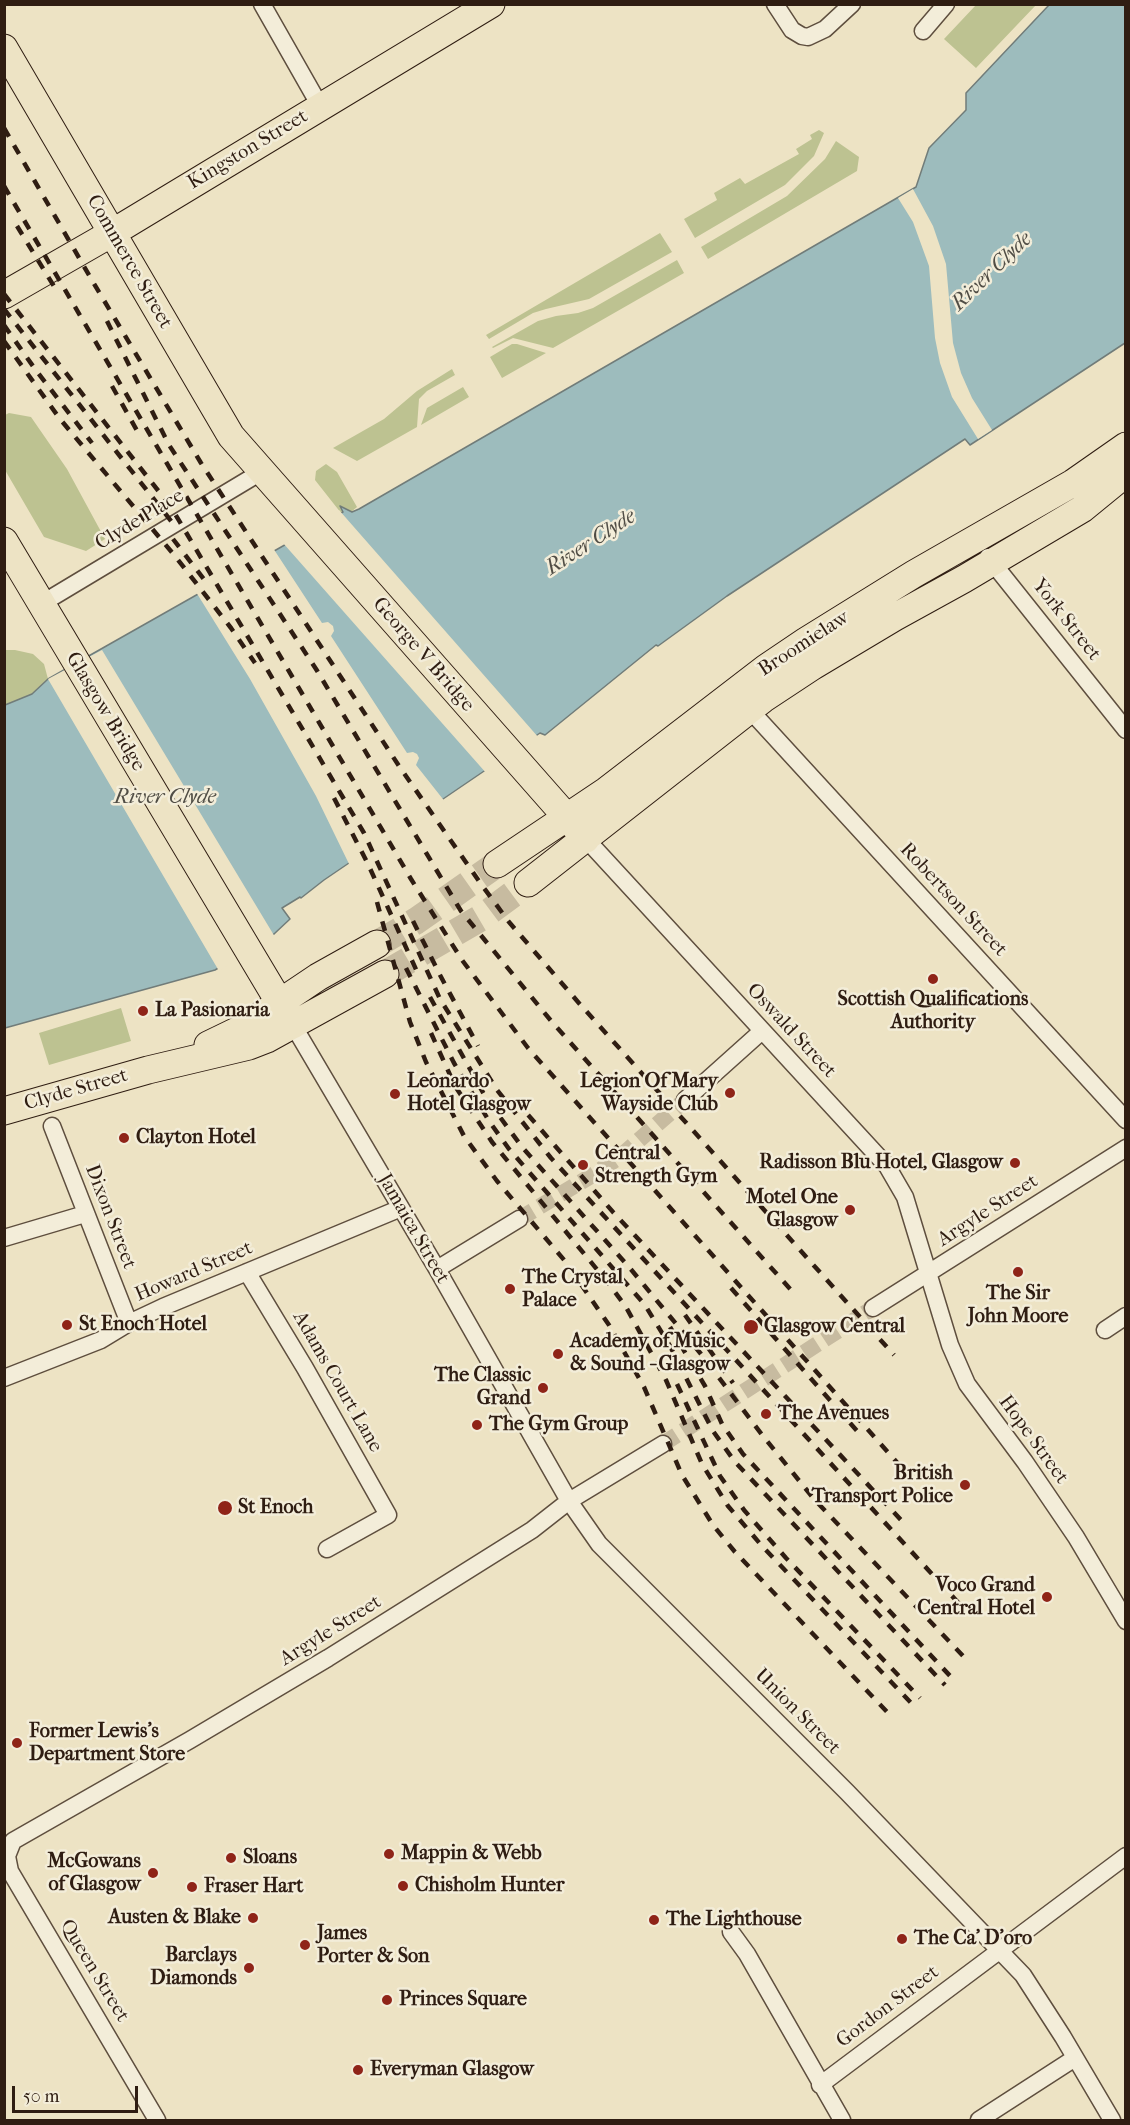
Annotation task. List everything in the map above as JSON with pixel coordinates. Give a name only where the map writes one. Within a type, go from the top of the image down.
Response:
[{"type":"main road","name":"Kingston Street","points":[[4,295],[112,233],[491,4]]},
{"type":"main road","name":"Commerce Street","points":[[4,48],[231,436],[267,479]]},
{"type":"main road","name":"Broomielaw","points":[[497,864],[606,791],[774,663],[914,574],[1072,483],[1125,446]]},
{"type":"main road","name":"Broomielaw","points":[[528,883],[749,709],[823,660],[1082,509],[1125,472]]},
{"type":"main road","name":"George V Bridge","points":[[267,479],[585,839]]},
{"type":"main road","name":"Glasgow Bridge","points":[[4,541],[253,959]]},
{"type":"main road","points":[[286,1014],[318,977],[376,944]]},
{"type":"main road","name":"Jamaica Street","points":[[253,959],[286,1014]]},
{"type":"main road","points":[[286,1014],[385,974]]},
{"type":"main road","name":"Clyde Street","points":[[4,1111],[148,1070],[249,1046],[286,1014]]},
{"type":"main road","name":"Clyde Street","points":[[148,1070],[239,1030],[286,1014]]},
{"type":"street","points":[[262,4],[320,106]]},
{"type":"street","points":[[775,4],[792,30],[808,37],[825,29],[852,4]]},
{"type":"street","points":[[923,31],[946,4]]},
{"type":"street","name":"Clyde Place","points":[[45,611],[267,479]]},
{"type":"street","name":"York Street","points":[[967,544],[980,550],[994,562],[1125,730]]},
{"type":"street","name":"Robertson Street","points":[[749,709],[1125,1120]]},
{"type":"street","name":"Oswald Street","points":[[585,839],[887,1166],[905,1197],[929,1273]]},
{"type":"street","name":"Jamaica Street","points":[[286,1014],[437,1269],[570,1501]]},
{"type":"street","points":[[685,1100],[762,1030]]},
{"type":"street","name":"Dixon Street","points":[[52,1126],[129,1323]]},
{"type":"street","name":"Argyle Street","points":[[873,1308],[1125,1148]]},
{"type":"street","name":"Howard Street","points":[[4,1378],[101,1340],[129,1323],[401,1208]]},
{"type":"street","points":[[4,1238],[85,1214]]},
{"type":"street","points":[[437,1269],[519,1219]]},
{"type":"street","name":"Adams Court Lane","points":[[247,1272],[305,1368],[388,1515],[327,1549]]},
{"type":"street","name":"Hope Street","points":[[929,1273],[950,1345],[967,1384],[1070,1527],[1125,1621]]},
{"type":"street","points":[[1105,1330],[1125,1316]]},
{"type":"street","name":"Argyle Street","points":[[13,1841],[328,1658],[532,1530],[570,1501],[663,1444]]},
{"type":"street","name":"Union Street","points":[[570,1501],[599,1544],[847,1792],[1023,1975],[1112,2121]]},
{"type":"street","name":"Queen Street","points":[[13,1841],[7,1856],[10,1871],[157,2121]]},
{"type":"street","name":"Gordon Street","points":[[820,2085],[1125,1856]]},
{"type":"street","points":[[731,1932],[747,1954],[842,2121]]},
{"type":"street","points":[[979,2121],[1075,2058]]},
{"type":"green space","points":[[976,5],[1036,5],[976,68],[944,39]]},
{"type":"green space","points":[[819,130],[824,133],[814,156],[785,185],[695,238],[684,219],[717,200],[714,193],[740,178],[745,184],[799,154],[796,149],[812,139],[810,135]]},
{"type":"green space","points":[[836,141],[859,157],[857,171],[708,259],[701,247],[787,196],[825,159]]},
{"type":"green space","points":[[660,233],[672,252],[589,299],[533,313],[489,339],[486,335]]},
{"type":"green space","points":[[677,260],[684,273],[553,348],[513,338],[492,347],[538,321],[593,308]]},
{"type":"green space","points":[[512,344],[546,353],[502,378],[490,357]]},
{"type":"green space","points":[[452,369],[455,375],[427,391],[419,399],[417,427],[357,461],[333,448],[384,419],[417,391]]},
{"type":"green space","points":[[463,387],[469,397],[421,425],[427,408]]},
{"type":"green space","points":[[9,413],[31,417],[67,469],[105,539],[86,551],[44,537],[5,470],[5,415]]},
{"type":"green space","points":[[326,464],[337,472],[357,507],[351,512],[341,507],[343,512],[341,513],[315,480],[316,471]]},
{"type":"green space","points":[[4,650],[33,654],[44,664],[48,679],[32,694],[5,705]]},
{"type":"green space","points":[[121,1008],[131,1041],[49,1065],[39,1033]]},
{"type":"water","name":"River Clyde","points":[[1049,5],[1125,5],[1125,343],[970,445],[965,439],[727,596],[658,646],[656,645],[545,735],[540,733],[301,898],[282,908],[290,919],[274,934],[215,970],[5,1028],[5,705],[32,694],[48,679],[343,512],[340,506],[352,512],[359,509],[916,187],[929,148],[966,110],[966,93]]},
{"type":"pier","points":[[913,189],[933,226],[946,264],[953,343],[961,373],[972,398],[992,430],[978,439],[952,397],[940,363],[935,338],[929,266],[913,222],[898,198]]},
{"type":"pier","points":[[339,510],[539,738],[487,774],[283,543]]},
{"type":"pier","points":[[273,548],[322,623],[328,622],[333,626],[334,631],[331,636],[407,753],[417,754],[419,758],[416,765],[446,803],[350,866],[316,796],[250,679],[196,592]]},
{"type":"pier","points":[[102,650],[275,937],[219,971],[48,679]]},
{"type":"tunnel","points":[[377,944],[416,921],[497,864]]},
{"type":"tunnel","points":[[385,974],[482,917],[528,883]]},
{"type":"tunnel","points":[[519,1219],[622,1155],[685,1100]]},
{"type":"tunnel","points":[[663,1444],[873,1308]]},
{"type":"railway","points":[[4,128],[201,463],[399,766],[481,884],[509,922],[578,1002],[894,1355]]},
{"type":"railway","points":[[4,186],[411,879],[462,960],[528,1048],[910,1477]]},
{"type":"railway","points":[[17,226],[55,288]]},
{"type":"railway","points":[[4,294],[171,507],[364,833],[440,999],[497,1090],[551,1158],[964,1609]]},
{"type":"railway","points":[[4,309],[175,526]]},
{"type":"railway","points":[[107,321],[169,445],[316,669],[461,911],[552,1022],[791,1290]]},
{"type":"railway","points":[[4,325],[92,443]]},
{"type":"railway","points":[[4,341],[60,419],[175,556],[255,663]]},
{"type":"railway","points":[[112,386],[140,436]]},
{"type":"railway","points":[[173,539],[206,582]]},
{"type":"railway","points":[[334,798],[368,864],[419,976]]},
{"type":"railway","points":[[377,902],[410,1022],[426,1062],[464,1136],[497,1181],[565,1261],[609,1325],[644,1387],[682,1475],[713,1525],[735,1552],[889,1714]]},
{"type":"railway","points":[[413,921],[478,1046]]},
{"type":"railway","points":[[406,968],[454,1063],[489,1121],[509,1149],[645,1305],[670,1346],[713,1431],[735,1462],[945,1685]]},
{"type":"railway","points":[[430,997],[486,1098],[522,1147],[629,1267],[701,1354],[814,1499],[964,1657]]},
{"type":"railway","points":[[431,1033],[455,1086],[492,1142],[626,1307],[666,1380],[702,1464],[728,1506],[762,1546],[913,1705]]},
{"type":"railway","points":[[515,1100],[613,1212],[901,1520]]},
{"type":"railway","points":[[731,1288],[858,1432]]},
{"type":"railway","points":[[685,1315],[733,1383]]},
{"type":"railway","points":[[670,1327],[705,1386],[722,1424],[743,1454],[952,1678]]},
{"type":"railway","points":[[677,1384],[720,1476],[744,1510],[786,1558],[920,1698]]},
{"type":"place","name":"Scottish Qualifications Authority","points":[[933,979]]},
{"type":"place","name":"La Pasionaria","points":[[143,1011]]},
{"type":"place","name":"Legion Of Mary Wayside Club","points":[[730,1093]]},
{"type":"place","name":"Leonardo Hotel Glasgow","points":[[395,1094]]},
{"type":"place","name":"Clayton Hotel","points":[[124,1138]]},
{"type":"place","name":"Radisson Blu Hotel, Glasgow","points":[[1015,1163]]},
{"type":"place","name":"Central Strength Gym","points":[[583,1165]]},
{"type":"place","name":"Motel One Glasgow","points":[[850,1210]]},
{"type":"place","name":"The Sir John Moore","points":[[1018,1272]]},
{"type":"place","name":"The Crystal Palace","points":[[510,1289]]},
{"type":"place","name":"St Enoch Hotel","points":[[67,1325]]},
{"type":"place","name":"Glasgow Central","points":[[751,1327]]},
{"type":"place","name":"Academy of Music & Sound - Glasgow","points":[[558,1354]]},
{"type":"place","name":"The Classic Grand","points":[[543,1388]]},
{"type":"place","name":"The Avenues","points":[[766,1414]]},
{"type":"place","name":"The Gym Group","points":[[477,1425]]},
{"type":"place","name":"British Transport Police","points":[[965,1485]]},
{"type":"place","name":"St Enoch","points":[[225,1508]]},
{"type":"place","name":"Voco Grand Central Hotel","points":[[1047,1597]]},
{"type":"place","name":"Former Lewis's Department Store","points":[[17,1743]]},
{"type":"place","name":"Mappin & Webb","points":[[389,1854]]},
{"type":"place","name":"Sloans","points":[[231,1858]]},
{"type":"place","name":"McGowans of Glasgow","points":[[153,1873]]},
{"type":"place","name":"Chisholm Hunter","points":[[403,1886]]},
{"type":"place","name":"Fraser Hart","points":[[192,1887]]},
{"type":"place","name":"Austen & Blake","points":[[253,1918]]},
{"type":"place","name":"The Lighthouse","points":[[654,1920]]},
{"type":"place","name":"The Ca' D'oro","points":[[902,1939]]},
{"type":"place","name":"James Porter & Son","points":[[305,1945]]},
{"type":"place","name":"Barclays Diamonds","points":[[249,1968]]},
{"type":"place","name":"Princes Square","points":[[387,2000]]},
{"type":"place","name":"Everyman Glasgow","points":[[358,2070]]}]
